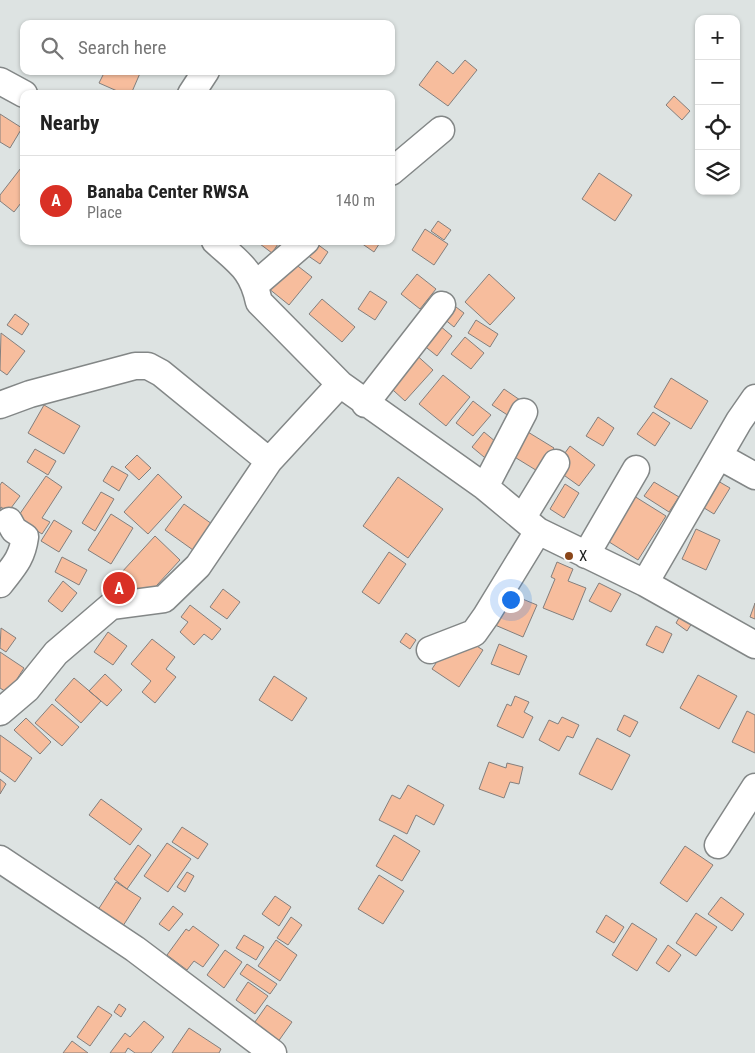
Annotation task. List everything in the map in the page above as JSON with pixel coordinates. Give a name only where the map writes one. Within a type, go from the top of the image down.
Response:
[{"type":"street","points":[[194,90],[203,75]]},
{"type":"street","points":[[0,81],[20,92]]},
{"type":"street","points":[[395,169],[441,130]]},
{"type":"street","points":[[219,245],[249,273],[260,302],[340,384],[366,404],[485,487],[530,524],[586,555],[645,583],[755,645]]},
{"type":"street","points":[[255,285],[301,245]]},
{"type":"street","points":[[366,404],[442,305]]},
{"type":"street","points":[[0,405],[30,394],[135,366],[148,366],[161,373],[269,462]]},
{"type":"street","points":[[0,712],[28,689],[56,653],[112,606],[164,599],[198,566],[269,462],[340,384]]},
{"type":"street","points":[[645,583],[739,421],[755,398]]},
{"type":"street","points":[[485,487],[524,412]]},
{"type":"street","points":[[719,456],[755,476]]},
{"type":"street","points":[[430,650],[474,633],[486,616],[530,524],[556,463]]},
{"type":"street","points":[[586,555],[636,469]]},
{"type":"street","points":[[0,584],[22,555],[25,537],[14,530],[9,520]]},
{"type":"street","points":[[718,844],[755,787]]},
{"type":"street","points":[[0,859],[135,949],[273,1053]]},
{"type":"building","points":[[465,60],[477,70],[448,106],[419,85],[437,61],[453,74]]},
{"type":"building","points":[[103,75],[139,75],[133,90],[115,90],[99,83]]},
{"type":"building","points":[[674,96],[690,111],[682,120],[666,105]]},
{"type":"building","points":[[0,114],[20,127],[20,131],[10,148],[0,142]]},
{"type":"building","points":[[20,169],[20,204],[14,212],[0,201],[0,195]]},
{"type":"building","points":[[599,173],[632,195],[615,221],[582,199]]},
{"type":"building","points":[[438,221],[451,230],[444,240],[431,231]]},
{"type":"building","points":[[425,229],[448,244],[434,265],[412,250]]},
{"type":"building","points":[[261,245],[277,245],[272,253]]},
{"type":"building","points":[[310,245],[318,245],[328,252],[320,264],[304,253]]},
{"type":"building","points":[[364,245],[378,245],[374,252]]},
{"type":"building","points":[[290,260],[312,277],[289,305],[268,288]]},
{"type":"building","points":[[417,274],[436,289],[420,309],[401,294]]},
{"type":"building","points":[[489,274],[515,298],[490,325],[465,302]]},
{"type":"building","points":[[370,291],[387,302],[375,320],[358,309]]},
{"type":"building","points":[[322,299],[355,327],[342,342],[309,314]]},
{"type":"building","points":[[448,301],[464,313],[454,327],[438,314]]},
{"type":"building","points":[[15,314],[29,324],[22,335],[7,325]]},
{"type":"building","points":[[433,320],[452,336],[437,356],[417,340]]},
{"type":"building","points":[[476,320],[498,334],[490,347],[468,333]]},
{"type":"building","points":[[1,333],[25,351],[7,375],[0,370]]},
{"type":"building","points":[[465,337],[484,353],[471,369],[451,354]]},
{"type":"building","points":[[412,351],[433,370],[405,401],[383,381]]},
{"type":"building","points":[[443,375],[470,397],[446,426],[419,404]]},
{"type":"building","points":[[671,378],[708,401],[691,429],[654,407]]},
{"type":"building","points":[[504,389],[520,400],[509,416],[492,405]]},
{"type":"building","points":[[473,401],[491,415],[473,436],[456,423]]},
{"type":"building","points":[[44,405],[80,426],[64,454],[28,433]]},
{"type":"building","points":[[653,412],[670,423],[655,446],[637,434]]},
{"type":"building","points":[[598,417],[614,428],[603,446],[586,436]]},
{"type":"building","points":[[523,429],[554,448],[539,472],[508,453]]},
{"type":"building","points":[[484,432],[502,447],[490,462],[472,447]]},
{"type":"building","points":[[570,446],[595,465],[579,486],[554,468]]},
{"type":"building","points":[[35,449],[56,461],[48,475],[27,462]]},
{"type":"building","points":[[137,455],[151,468],[139,480],[125,467]]},
{"type":"building","points":[[112,466],[128,475],[119,491],[103,481]]},
{"type":"building","points":[[158,474],[182,497],[148,534],[124,512]]},
{"type":"building","points":[[46,476],[62,487],[42,518],[50,522],[42,534],[17,518]]},
{"type":"building","points":[[398,477],[443,509],[408,558],[363,526]]},
{"type":"building","points":[[711,477],[730,488],[714,514],[696,503]]},
{"type":"building","points":[[2,482],[20,496],[8,512],[1,507],[0,509],[0,485]]},
{"type":"building","points":[[654,482],[679,497],[669,512],[644,496]]},
{"type":"building","points":[[565,484],[579,493],[564,518],[550,509]]},
{"type":"building","points":[[101,492],[114,499],[95,531],[82,523]]},
{"type":"building","points":[[634,496],[666,516],[638,560],[606,540]]},
{"type":"building","points":[[184,504],[212,524],[193,550],[165,530]]},
{"type":"building","points":[[111,514],[133,528],[111,564],[88,550]]},
{"type":"building","points":[[54,520],[72,531],[59,552],[41,541]]},
{"type":"building","points":[[696,529],[720,540],[706,570],[682,559]]},
{"type":"building","points":[[155,536],[180,560],[146,597],[121,573]]},
{"type":"building","points":[[389,552],[406,564],[379,604],[362,592]]},
{"type":"building","points":[[62,557],[87,570],[79,585],[55,572]]},
{"type":"building","points":[[557,562],[573,569],[568,581],[586,588],[573,620],[543,608],[555,579],[551,577]]},
{"type":"building","points":[[63,581],[77,593],[62,612],[48,601]]},
{"type":"building","points":[[119,583],[123,587],[119,591],[115,587]]},
{"type":"building","points":[[599,583],[621,594],[611,612],[589,601]]},
{"type":"building","points":[[223,589],[240,602],[227,619],[210,607]]},
{"type":"building","points":[[508,593],[537,605],[523,637],[495,625]]},
{"type":"building","points":[[755,603],[755,619],[750,617]]},
{"type":"building","points":[[190,605],[221,629],[212,640],[204,634],[194,645],[180,632],[188,622],[181,617]]},
{"type":"building","points":[[680,616],[692,623],[687,631],[676,623]]},
{"type":"building","points":[[656,626],[672,634],[663,653],[646,645]]},
{"type":"building","points":[[1,628],[16,638],[6,652],[0,648]]},
{"type":"building","points":[[108,632],[127,646],[113,665],[94,652]]},
{"type":"building","points":[[406,633],[416,640],[410,649],[400,642]]},
{"type":"building","points":[[456,633],[483,650],[459,687],[432,669]]},
{"type":"building","points":[[152,639],[175,657],[166,669],[176,677],[155,703],[142,692],[151,681],[131,664]]},
{"type":"building","points":[[499,644],[527,656],[519,675],[491,664]]},
{"type":"building","points":[[0,652],[24,668],[8,693],[0,688]]},
{"type":"building","points":[[105,674],[122,690],[107,706],[89,691]]},
{"type":"building","points":[[698,675],[737,696],[719,729],[680,708]]},
{"type":"building","points":[[274,676],[307,698],[292,721],[259,700]]},
{"type":"building","points":[[74,678],[101,701],[81,723],[55,700]]},
{"type":"building","points":[[515,696],[529,702],[524,712],[533,717],[523,738],[497,726],[507,704],[511,706]]},
{"type":"building","points":[[52,704],[79,727],[62,746],[35,723]]},
{"type":"building","points":[[747,711],[755,715],[755,753],[732,742]]},
{"type":"building","points":[[624,715],[638,722],[630,737],[617,730]]},
{"type":"building","points":[[562,717],[579,725],[573,738],[567,736],[559,751],[539,740],[549,720],[558,724]]},
{"type":"building","points":[[26,718],[51,742],[40,754],[14,730]]},
{"type":"building","points":[[0,735],[32,758],[15,782],[0,771]]},
{"type":"building","points":[[597,738],[630,755],[612,790],[579,774]]},
{"type":"building","points":[[489,762],[506,768],[507,763],[523,767],[519,784],[510,782],[504,798],[479,789]]},
{"type":"building","points":[[0,779],[6,784],[0,794]]},
{"type":"building","points":[[408,785],[444,805],[434,825],[416,815],[407,834],[379,820],[392,795],[400,799]]},
{"type":"building","points":[[101,799],[142,829],[130,845],[89,815]]},
{"type":"building","points":[[182,827],[208,844],[198,859],[172,842]]},
{"type":"building","points":[[394,835],[420,851],[402,881],[376,866]]},
{"type":"building","points":[[167,843],[191,859],[168,892],[144,876]]},
{"type":"building","points":[[138,845],[151,855],[127,889],[114,879]]},
{"type":"building","points":[[685,846],[713,865],[687,902],[660,883]]},
{"type":"building","points":[[187,872],[194,876],[185,892],[177,887]]},
{"type":"building","points":[[379,875],[404,891],[383,924],[358,909]]},
{"type":"building","points":[[116,882],[141,898],[119,932],[94,916]]},
{"type":"building","points":[[275,896],[291,907],[279,926],[262,914]]},
{"type":"building","points":[[721,897],[744,914],[732,931],[708,914]]},
{"type":"building","points":[[173,906],[183,914],[169,931],[159,924]]},
{"type":"building","points":[[696,913],[717,927],[696,956],[676,943]]},
{"type":"building","points":[[606,915],[624,927],[614,943],[596,932]]},
{"type":"building","points":[[291,917],[302,925],[288,945],[277,938]]},
{"type":"building","points":[[632,923],[657,939],[637,971],[612,955]]},
{"type":"building","points":[[193,926],[219,945],[203,967],[194,961],[187,970],[167,955],[186,929],[189,931]]},
{"type":"building","points":[[244,935],[264,947],[256,960],[236,948]]},
{"type":"building","points":[[276,940],[297,955],[280,981],[258,966]]},
{"type":"building","points":[[668,945],[681,955],[669,972],[656,963]]},
{"type":"building","points":[[225,950],[242,962],[224,988],[207,975]]},
{"type":"building","points":[[247,964],[277,984],[270,994],[240,974]]},
{"type":"building","points":[[248,982],[268,996],[255,1014],[236,1000]]},
{"type":"building","points":[[119,1004],[126,1009],[121,1017],[114,1012]]},
{"type":"building","points":[[267,1005],[292,1022],[275,1046],[250,1029]]},
{"type":"building","points":[[98,1006],[112,1015],[90,1046],[77,1037]]},
{"type":"building","points":[[144,1021],[164,1037],[151,1053],[135,1053],[128,1048],[125,1053],[110,1053],[125,1033],[130,1037]]},
{"type":"building","points":[[189,1028],[221,1049],[219,1053],[172,1053]]},
{"type":"building","points":[[72,1041],[88,1053],[63,1053]]},
{"type":"place","name":"X","points":[[569,556]]},
{"type":"place","name":"Banaba Center RWSA","points":[[119,588]]}]
